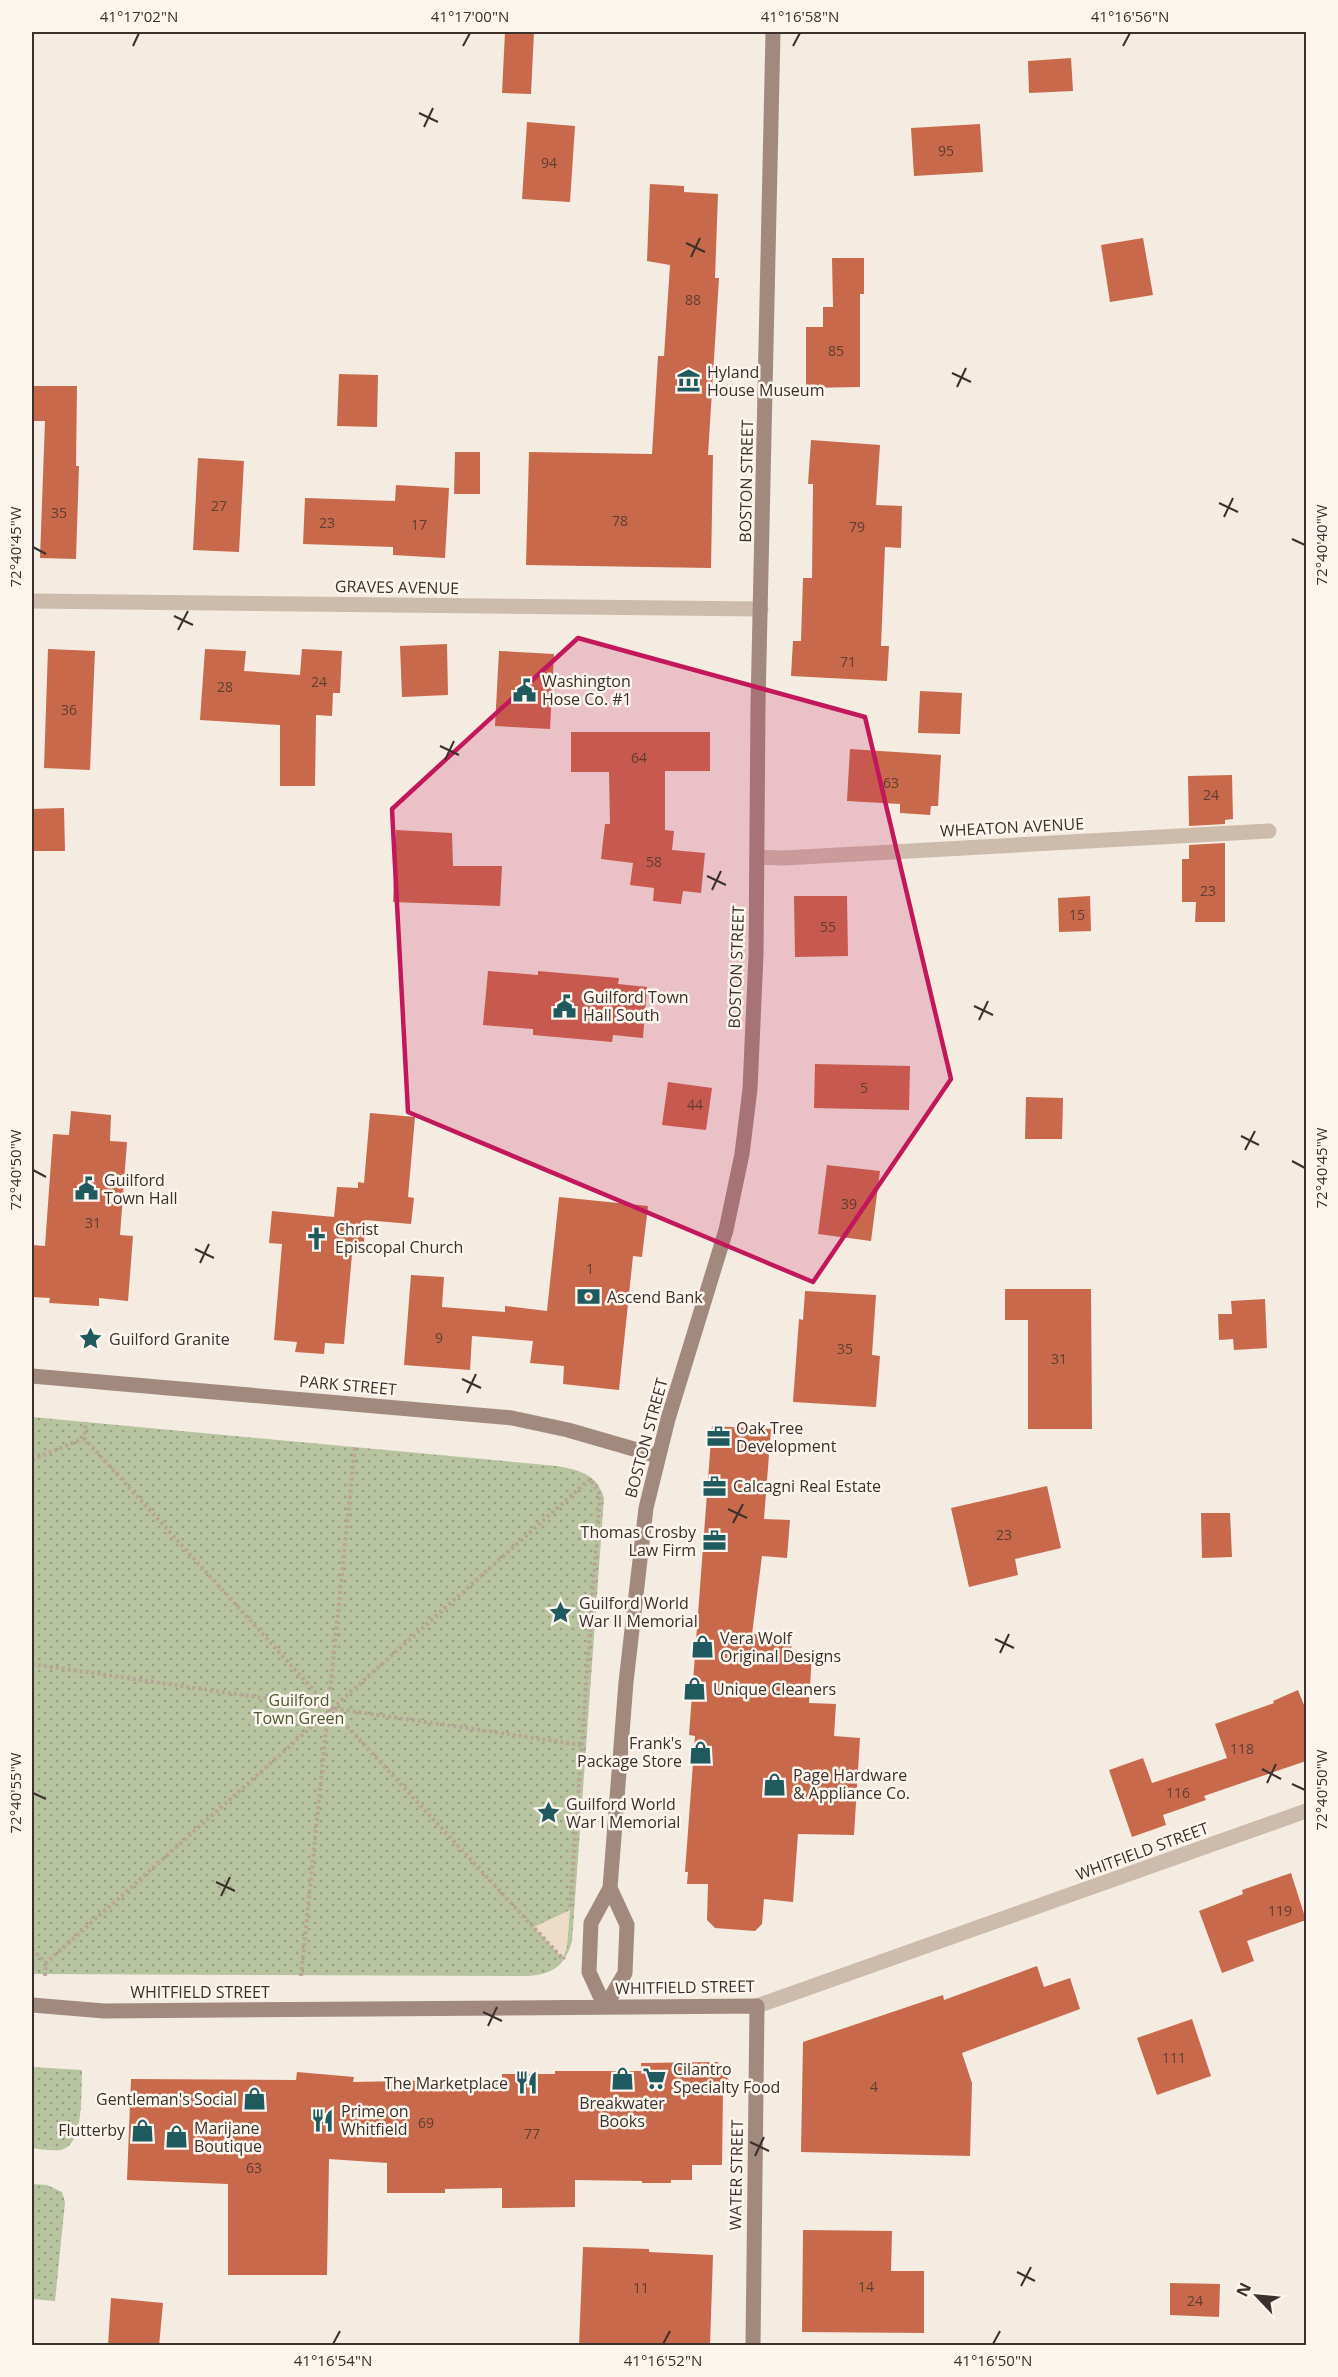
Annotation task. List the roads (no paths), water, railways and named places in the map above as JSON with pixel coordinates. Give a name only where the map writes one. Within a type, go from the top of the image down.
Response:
[{"type":"main road","name":"BOSTON STREET","points":[[606,2007],[589,1972],[591,1923],[610,1888],[634,1605],[646,1508],[658,1456],[723,1240],[742,1154],[750,1089],[756,955],[758,705],[773,32]]},
{"type":"main road","name":"PARK STREET","points":[[32,1376],[512,1418],[568,1430],[658,1456]]},
{"type":"main road","name":"BOSTON STREET","points":[[606,2007],[625,1973],[627,1925],[610,1888]]},
{"type":"main road","name":"WHITFIELD STREET","points":[[32,2005],[104,2011],[757,2006]]},
{"type":"main road","name":"WATER STREET","points":[[753,2346],[757,2006]]},
{"type":"street","name":"GRAVES AVENUE","points":[[32,601],[761,609]]},
{"type":"street","name":"WHEATON AVENUE","points":[[757,857],[784,858],[1269,831]]},
{"type":"street","name":"WHITFIELD STREET","points":[[757,2006],[1306,1811]]},
{"type":"place","name":"Hyland House Museum","points":[[689,381]]},
{"type":"place","name":"Washington Hose Co. #1","points":[[524,690]]},
{"type":"place","name":"Guilford Town Hall South","points":[[565,1006]]},
{"type":"place","name":"Guilford Town Hall","points":[[86,1189]]},
{"type":"place","name":"Christ Episcopal Church","points":[[317,1238]]},
{"type":"place","name":"Ascend Bank","points":[[589,1297]]},
{"type":"place","name":"Guilford Granite","points":[[91,1339]]},
{"type":"place","name":"Oak Tree Development","points":[[718,1437]]},
{"type":"place","name":"Calcagni Real Estate","points":[[715,1486]]},
{"type":"place","name":"Thomas Crosby Law Firm","points":[[714,1541]]},
{"type":"place","name":"Guilford World War II Memorial","points":[[561,1612]]},
{"type":"place","name":"Vera Wolf Original Designs","points":[[702,1647]]},
{"type":"place","name":"Unique Cleaners","points":[[695,1689]]},
{"type":"place","name":"Frank's Package Store","points":[[700,1752]]},
{"type":"place","name":"Page Hardware & Appliance Co.","points":[[775,1784]]},
{"type":"place","name":"Guilford World War I Memorial","points":[[548,1813]]},
{"type":"place","name":"Breakwater Books","points":[[622,2078]]},
{"type":"place","name":"Cilantro Specialty Food","points":[[655,2078]]},
{"type":"place","name":"The Marketplace","points":[[526,2083]]},
{"type":"place","name":"Gentleman's Social","points":[[255,2099]]},
{"type":"place","name":"Prime on Whitfield","points":[[323,2120]]},
{"type":"place","name":"Flutterby","points":[[143,2130]]},
{"type":"place","name":"Marijane Boutique","points":[[176,2137]]},
{"type":"park label","name":"Guilford Town Green","points":[[299,1709]]}]
